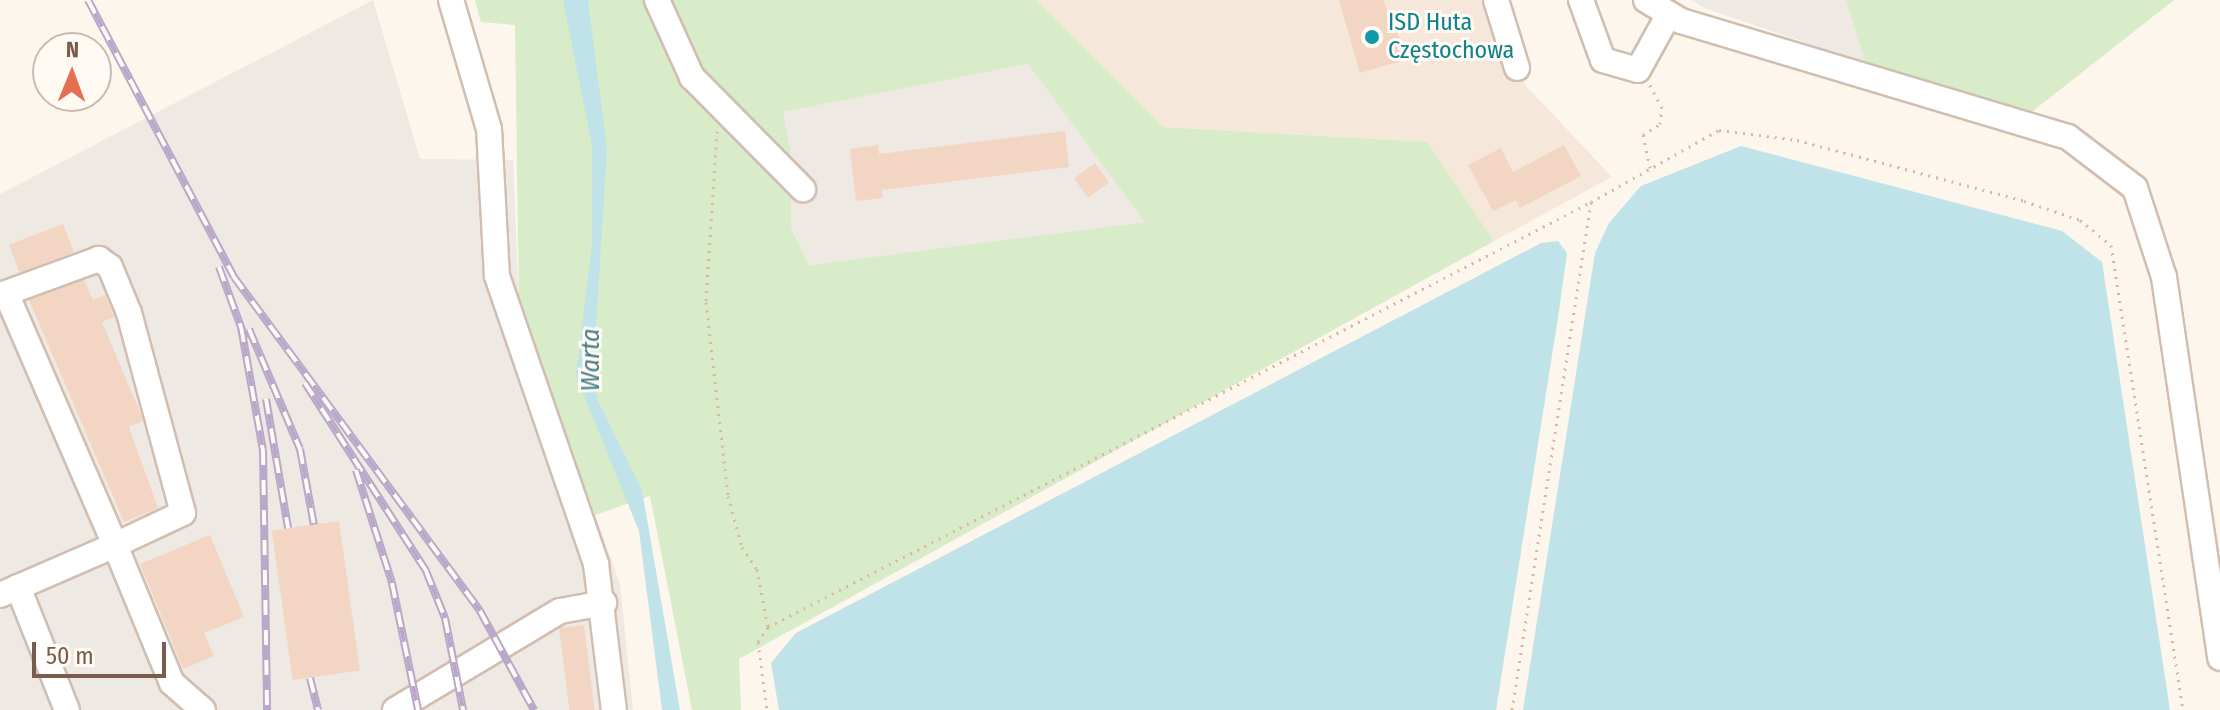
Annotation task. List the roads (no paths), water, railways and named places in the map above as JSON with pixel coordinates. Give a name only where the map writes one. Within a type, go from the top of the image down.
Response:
[{"type":"street","points":[[451,0],[489,129],[497,276],[604,603],[614,710]]},
{"type":"street","points":[[657,0],[692,77],[719,110],[803,189]]},
{"type":"street","points":[[1496,0],[1517,68]]},
{"type":"street","points":[[1581,0],[1603,60],[1638,70],[1669,14]]},
{"type":"street","points":[[1646,0],[1669,14],[2068,137],[2135,188],[2164,277],[2220,658]]},
{"type":"street","points":[[67,710],[9,591],[115,545],[183,513],[122,289],[110,267],[84,260],[6,293],[115,545],[172,683],[203,710]]},
{"type":"street","points":[[395,710],[560,611],[604,603]]},
{"type":"water","name":"Warta","points":[[563,0],[588,0],[607,150],[593,375],[598,401],[642,490],[680,710],[662,710],[639,531],[576,376],[592,244],[592,146]]},
{"type":"water","points":[[1741,146],[2062,231],[2102,262],[2170,710],[1523,710],[1595,253],[1609,223],[1641,186]]},
{"type":"water","points":[[1558,241],[1567,253],[1496,710],[779,710],[771,663],[796,633],[1541,243]]},
{"type":"railway","points":[[88,0],[234,277],[480,611],[534,710]]},
{"type":"railway","points":[[219,267],[245,338]]},
{"type":"railway","points":[[241,327],[263,450],[267,710]]},
{"type":"railway","points":[[249,329],[300,449],[314,525]]},
{"type":"railway","points":[[305,383],[426,571],[445,618],[463,710]]},
{"type":"railway","points":[[266,399],[288,528]]},
{"type":"railway","points":[[356,470],[392,583],[418,710]]},
{"type":"railway","points":[[310,678],[318,710]]},
{"type":"place","name":"ISD Huta Częstochowa","points":[[1372,37]]}]
